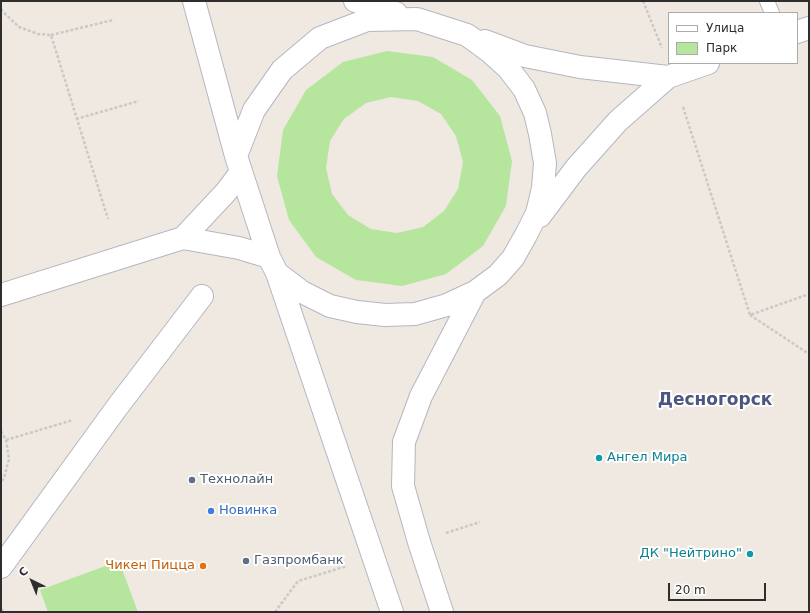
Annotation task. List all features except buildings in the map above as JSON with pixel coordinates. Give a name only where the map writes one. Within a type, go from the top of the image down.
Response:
[{"type":"street","points":[[194,1],[239,164],[392,612]]},
{"type":"street","points":[[355,1],[467,35],[525,56],[572,66],[668,77]]},
{"type":"street","points":[[183,238],[226,192],[239,164],[254,110],[282,70],[320,38],[367,20],[417,19]]},
{"type":"street","points":[[798,32],[809,28]]},
{"type":"street","points":[[1,295],[183,238],[239,248],[273,265],[302,292],[330,306],[357,312],[385,315],[415,314],[448,305],[475,292],[498,275],[513,258],[526,235],[537,213],[543,188],[545,163],[535,113],[524,89],[508,68],[489,51],[467,35]]},
{"type":"street","points":[[526,235],[576,168],[618,121],[668,77],[705,64]]},
{"type":"street","points":[[442,612],[419,542],[403,486],[404,442],[421,396],[475,292]]},
{"type":"street","points":[[1,567],[118,406],[202,296]]},
{"type":"lane","points":[[768,1],[772,12]]},
{"type":"path","points":[[643,1],[664,52]]},
{"type":"path","points":[[1,9],[19,27],[38,34],[51,35],[113,20]]},
{"type":"path","points":[[51,35],[108,219]]},
{"type":"path","points":[[76,119],[139,101]]},
{"type":"path","points":[[683,107],[750,315],[809,354]]},
{"type":"path","points":[[750,315],[809,294]]},
{"type":"path","points":[[6,440],[73,420]]},
{"type":"path","points":[[1,431],[6,440],[9,459],[4,478],[1,482]]},
{"type":"path","points":[[445,534],[480,522]]},
{"type":"path","points":[[275,612],[298,581],[348,565]]},
{"type":"path","points":[[1,609],[5,612]]},
{"type":"green space","points":[[387,51],[433,57],[472,80],[500,116],[512,161],[506,206],[483,246],[446,274],[402,286],[356,280],[316,257],[289,220],[277,176],[283,130],[306,90],[343,62]],"holes":[[[391,97],[418,101],[441,114],[456,136],[463,162],[458,189],[444,211],[423,227],[397,233],[371,229],[348,215],[332,194],[326,168],[330,141],[344,119],[366,103]]]},
{"type":"green space","points":[[119,561],[138,612],[48,612],[40,590]]},
{"type":"place","name":"Ангел Мира","points":[[599,458]]},
{"type":"place","name":"Технолайн","points":[[192,480]]},
{"type":"place","name":"Новинка","points":[[211,511]]},
{"type":"place","name":"ДК \"Нейтрино\"","points":[[750,554]]},
{"type":"place","name":"Газпромбанк","points":[[246,561]]},
{"type":"place","name":"Чикен Пицца","points":[[203,566]]},
{"type":"district","name":"Десногорск","points":[[715,401]]}]
